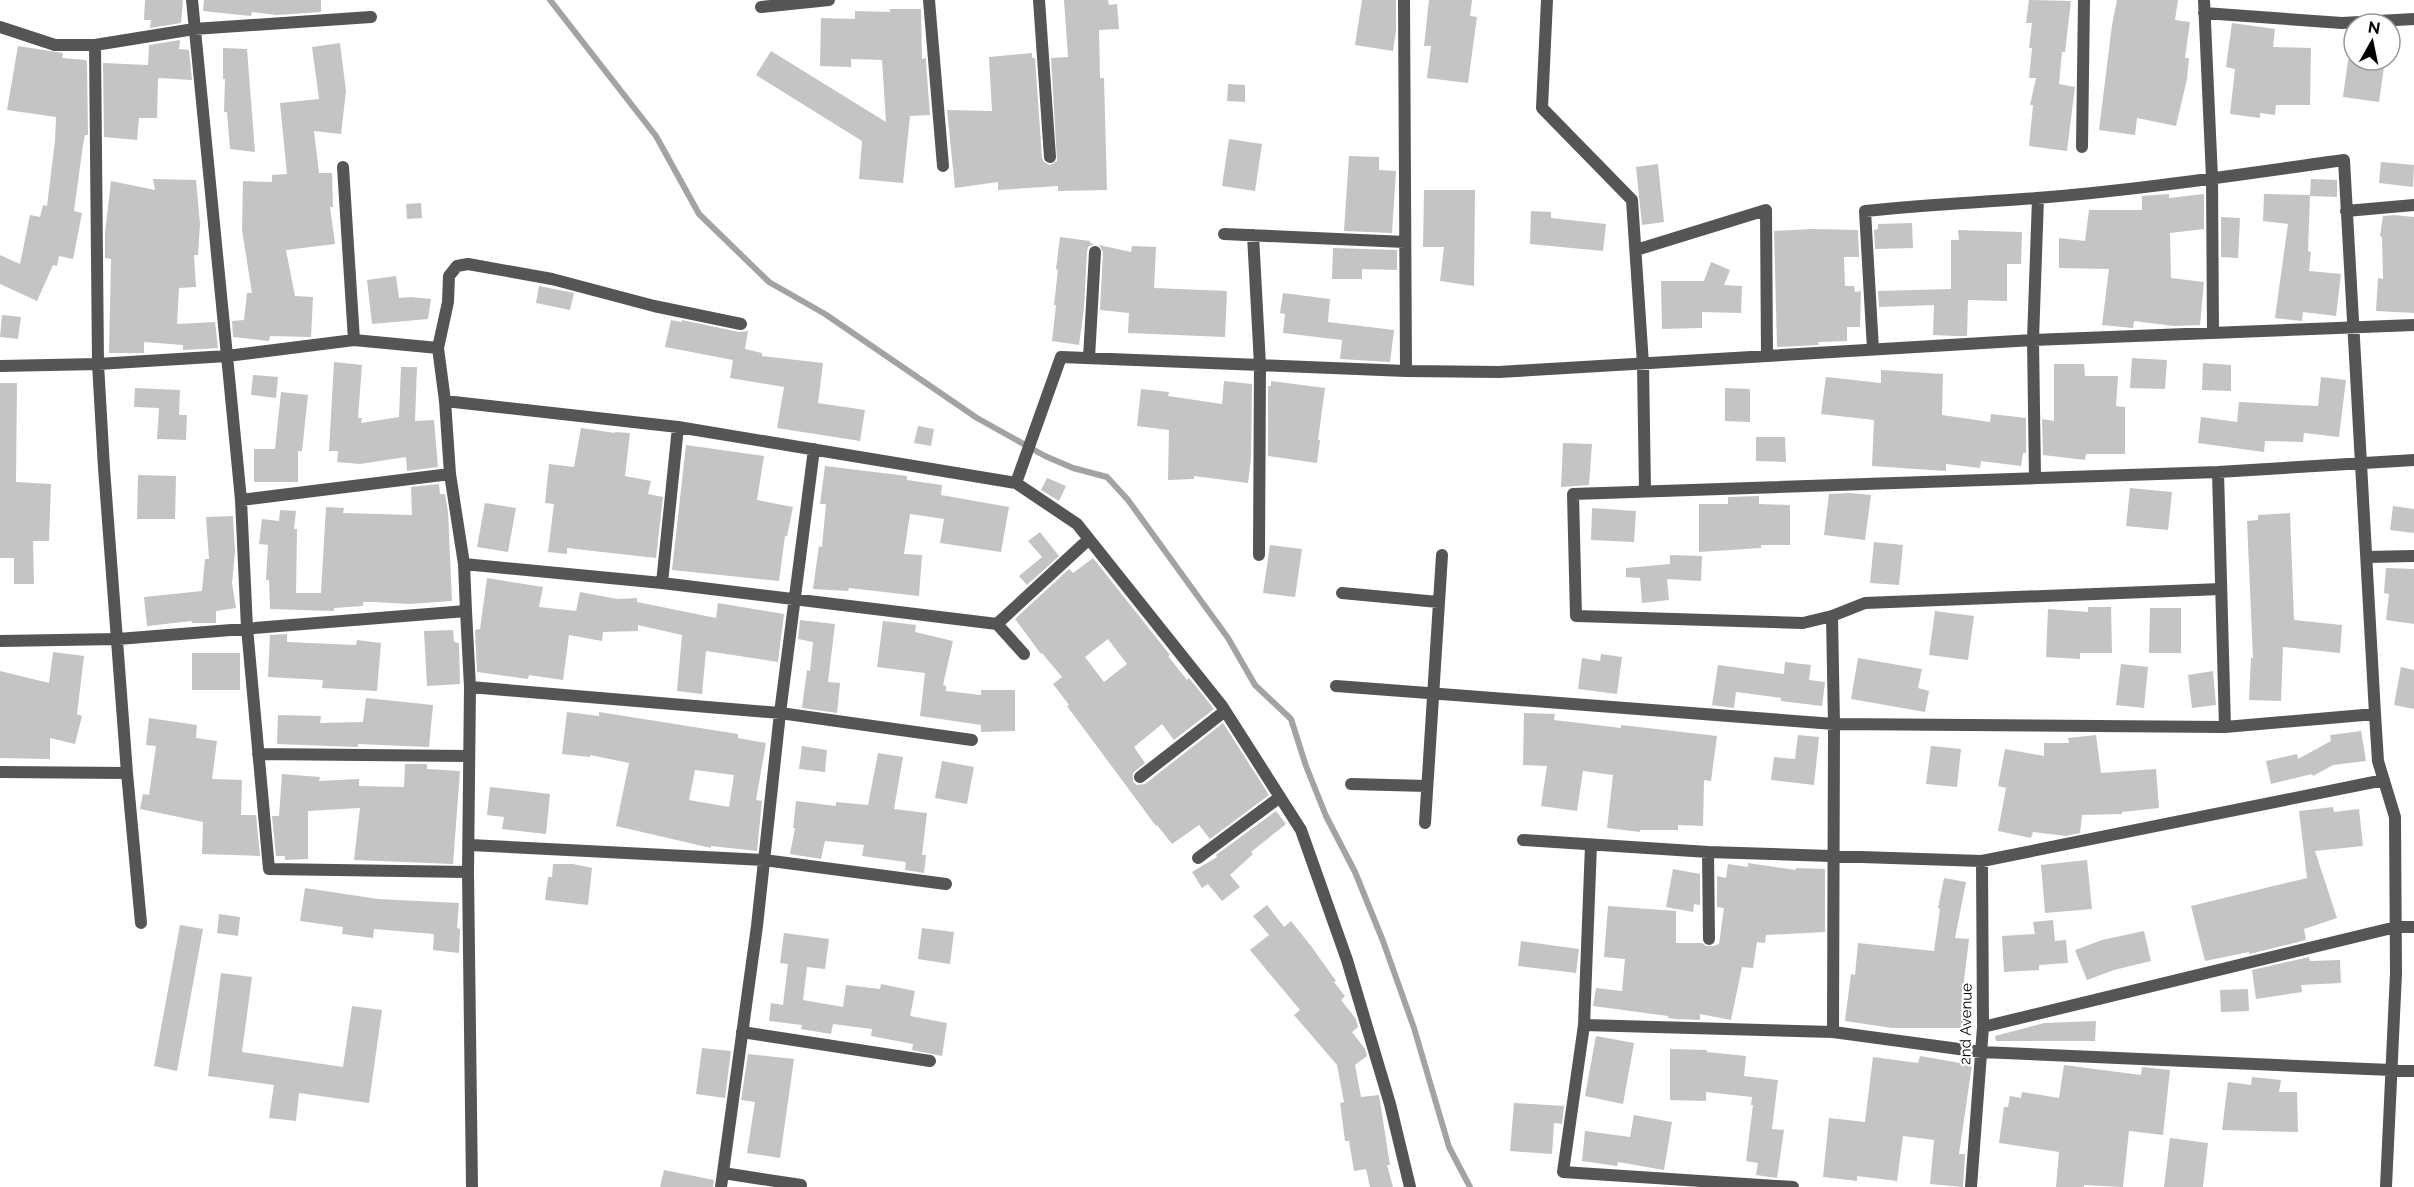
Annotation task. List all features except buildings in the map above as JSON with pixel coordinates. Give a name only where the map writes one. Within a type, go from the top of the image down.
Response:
[{"type":"street","points":[[192,0],[241,500],[247,628],[269,869],[468,872]]},
{"type":"street","points":[[761,7],[829,0]]},
{"type":"street","points":[[929,0],[943,166]]},
{"type":"street","points":[[1039,0],[1050,157]]},
{"type":"street","points":[[1404,0],[1406,371]]},
{"type":"street","points":[[1547,0],[1542,108],[1632,200],[1642,364],[1645,491]]},
{"type":"street","points":[[2082,147],[2084,0]]},
{"type":"street","points":[[2204,0],[2212,178],[2213,333]]},
{"type":"street","points":[[2204,13],[2342,23],[2414,19]]},
{"type":"street","points":[[0,27],[55,45],[95,45],[194,29],[371,16]]},
{"type":"street","points":[[95,45],[98,364],[127,773],[141,923]]},
{"type":"street","points":[[1873,349],[1865,211],[1944,203],[2038,198],[2344,160],[2378,760],[2395,817],[2396,927],[2386,1187]]},
{"type":"street","points":[[344,167],[354,340]]},
{"type":"street","points":[[2036,478],[2033,340],[2038,198]]},
{"type":"street","points":[[2346,211],[2414,205]]},
{"type":"street","points":[[1636,250],[1766,210],[1767,356]]},
{"type":"street","points":[[1224,234],[1405,242]]},
{"type":"street","points":[[1253,235],[1260,364],[1259,555]]},
{"type":"street","points":[[1089,358],[1095,252]]},
{"type":"street","points":[[472,1187],[468,872],[470,687],[464,564],[450,474],[445,401],[438,348],[448,302],[449,276],[457,267],[468,264],[552,279],[654,306],[741,324]]},
{"type":"street","points":[[1016,483],[1061,357],[1406,371],[1499,372],[2033,340],[2414,325]]},
{"type":"street","points":[[0,366],[98,364],[227,356],[354,340],[438,348]]},
{"type":"street","points":[[445,401],[678,427],[1016,483],[1077,524],[1225,711],[1301,830],[1347,960],[1390,1104],[1410,1187]]},
{"type":"street","points":[[662,583],[678,427]]},
{"type":"street","points":[[721,1187],[814,449]]},
{"type":"street","points":[[2221,589],[1865,603],[1832,616],[1803,623],[1576,616],[1573,494],[2218,471],[2414,460]]},
{"type":"street","points":[[2218,471],[2225,727]]},
{"type":"street","points":[[241,500],[450,474]]},
{"type":"street","points":[[998,624],[1089,539]]},
{"type":"street","points":[[1425,823],[1442,555]]},
{"type":"street","points":[[2367,557],[2414,556]]},
{"type":"street","points":[[464,564],[662,583],[998,624],[1024,654]]},
{"type":"street","points":[[1342,594],[1438,602]]},
{"type":"street","points":[[0,641],[118,639],[466,611]]},
{"type":"street","points":[[1832,616],[1833,1032]]},
{"type":"street","points":[[1336,686],[1834,724],[2225,727],[2375,714]]},
{"type":"street","points":[[470,687],[780,713],[972,740]]},
{"type":"street","points":[[1140,777],[1225,711]]},
{"type":"street","points":[[258,754],[468,756]]},
{"type":"street","points":[[0,772],[127,773]]},
{"type":"street","points":[[1523,840],[1708,852],[1982,861],[2384,780]]},
{"type":"street","points":[[1352,784],[1427,786]]},
{"type":"street","points":[[1198,858],[1280,797]]},
{"type":"street","points":[[470,845],[764,860],[946,884]]},
{"type":"street","points":[[1590,845],[1584,1025],[1563,1172],[1649,1182],[1793,1187]]},
{"type":"street","points":[[1708,852],[1709,939]]},
{"type":"street","name":"2nd Avenue","points":[[1971,1187],[1983,1027],[1982,861]]},
{"type":"street","points":[[1983,1027],[2396,927],[2414,927]]},
{"type":"street","points":[[1584,1025],[1833,1032],[1982,1052],[2414,1071]]},
{"type":"street","points":[[742,1032],[930,1061]]},
{"type":"street","points":[[723,1173],[801,1185]]},
{"type":"waterway","points":[[550,0],[656,136],[699,214],[769,282],[825,314],[977,418],[1045,456],[1073,468],[1107,477],[1128,500],[1228,638],[1255,685],[1291,719],[1306,766],[1326,816],[1355,872],[1383,941],[1414,1028],[1449,1147],[1470,1187]]}]
